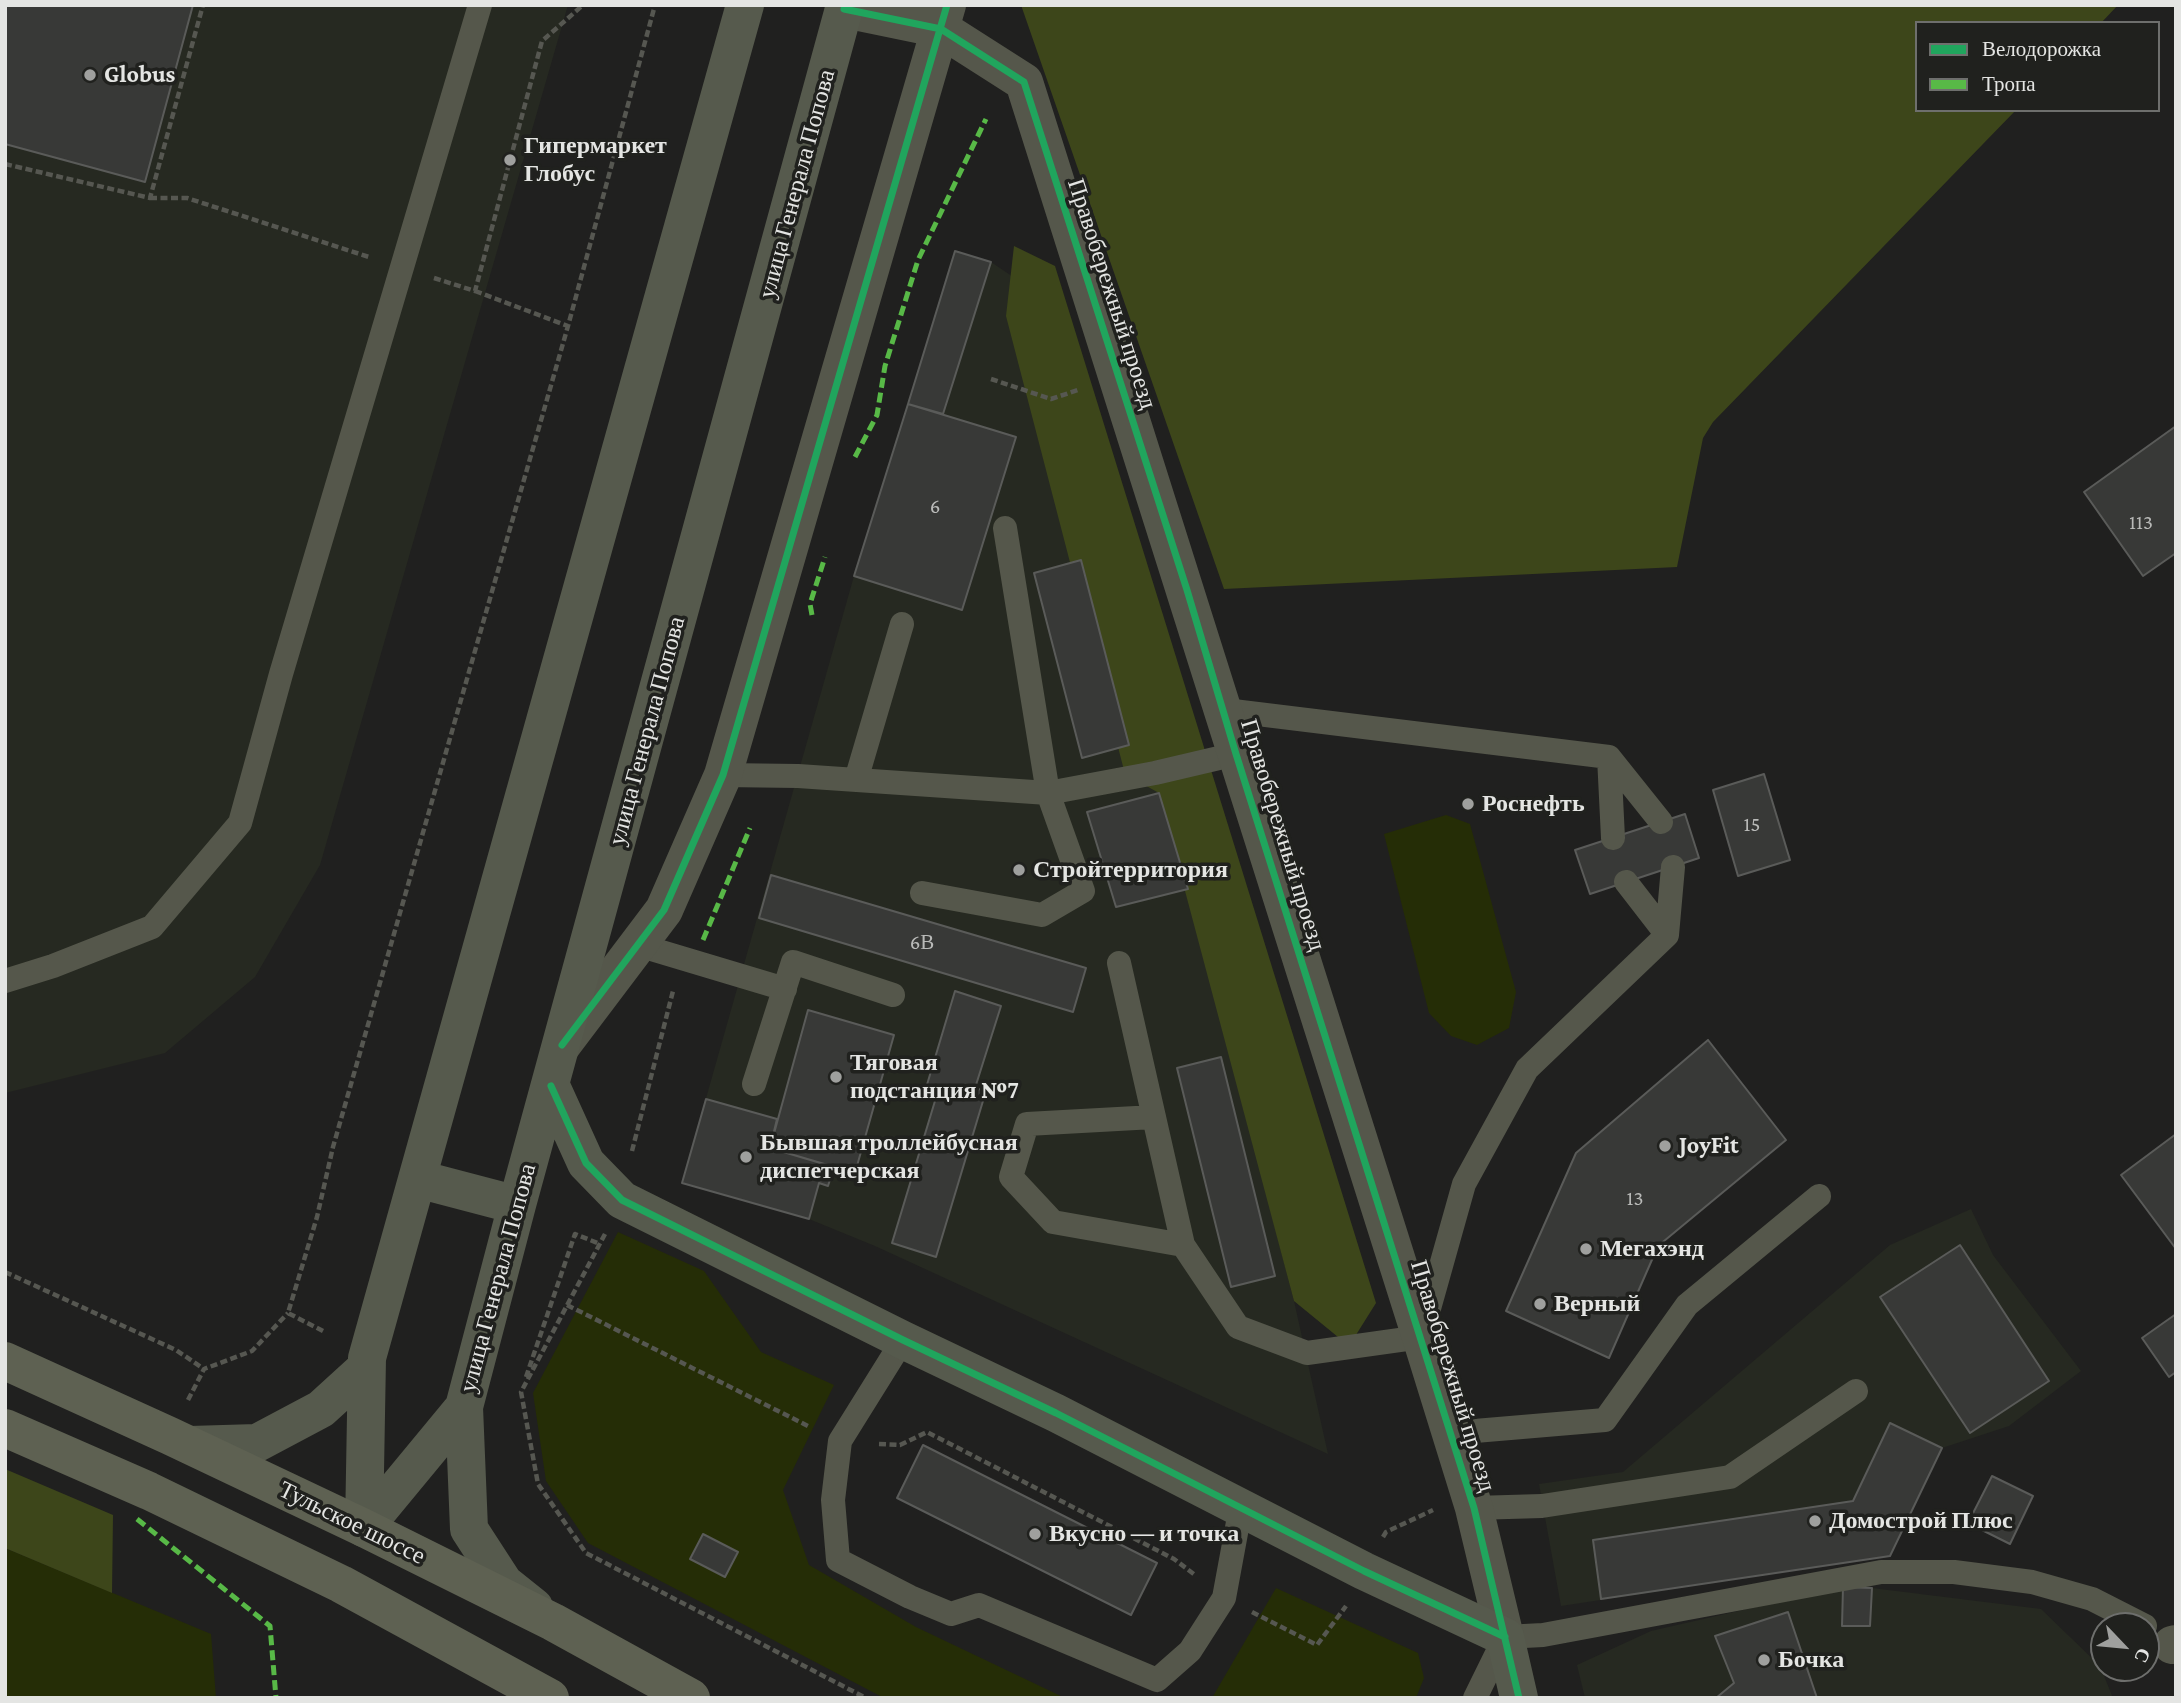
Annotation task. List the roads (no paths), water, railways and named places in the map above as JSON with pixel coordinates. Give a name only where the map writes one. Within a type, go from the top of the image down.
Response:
[{"type":"main road","points":[[341,1584],[364,1528],[366,1368],[745,5]]},
{"type":"main road","name":"улица Генерала Попова","points":[[364,1528],[464,1407],[845,7]]},
{"type":"main road","points":[[551,1086],[586,1163],[622,1200],[1056,1413],[1364,1571],[1505,1637]]},
{"type":"main road","points":[[418,1179],[517,1205]]},
{"type":"main road","name":"Тульское шоссе","points":[[5,1361],[191,1445],[364,1528],[553,1622],[691,1698]]},
{"type":"main road","points":[[191,1445],[257,1443],[320,1409],[366,1368]]},
{"type":"main road","points":[[464,1407],[469,1530],[504,1583],[553,1622]]},
{"type":"main road","points":[[5,1428],[149,1491],[341,1584],[550,1698]]},
{"type":"main road","name":"Правобережный проезд","points":[[1505,1637],[1519,1698]]},
{"type":"street","points":[[562,1045],[664,910],[723,775],[944,17],[845,7]]},
{"type":"street","name":"Правобережный проезд","points":[[944,17],[1024,82],[1422,1337],[1472,1501],[1505,1637]]},
{"type":"lane","points":[[5,981],[52,966],[152,927],[240,823],[308,582],[480,5]]},
{"type":"lane","points":[[922,893],[1042,915],[1083,891],[1048,793],[1005,528]]},
{"type":"lane","points":[[856,780],[902,624]]},
{"type":"lane","points":[[1225,710],[1609,757],[1661,822]]},
{"type":"lane","points":[[723,775],[856,780],[1048,793],[1155,773],[1236,754]]},
{"type":"lane","points":[[1609,757],[1613,838]]},
{"type":"lane","points":[[1119,962],[1183,1245],[1238,1327],[1307,1353],[1422,1337],[1464,1184],[1527,1069],[1667,935],[1673,867]]},
{"type":"lane","points":[[1626,882],[1667,935]]},
{"type":"lane","points":[[638,945],[785,989]]},
{"type":"lane","points":[[754,1084],[793,961],[893,995]]},
{"type":"lane","points":[[1154,1116],[1027,1124],[1011,1177],[1053,1222],[1183,1245]]},
{"type":"lane","points":[[1451,1433],[1605,1420],[1687,1305],[1819,1196]]},
{"type":"lane","points":[[903,1340],[840,1441],[833,1500],[838,1560],[910,1597],[951,1614],[979,1605],[1157,1681],[1190,1651],[1224,1598],[1241,1507]]},
{"type":"lane","points":[[1472,1501],[1542,1506],[1730,1476],[1856,1391]]},
{"type":"lane","points":[[1475,1698],[1505,1637],[1543,1635],[1881,1572],[1954,1572],[2032,1582],[2092,1600],[2163,1638]]},
{"type":"place","name":"Globus","points":[[90,75]]},
{"type":"place","name":"Гипермаркет Глобус","points":[[510,160]]},
{"type":"place","name":"Роснефть","points":[[1468,804]]},
{"type":"place","name":"Стройтерритория","points":[[1019,870]]},
{"type":"place","name":"Тяговая подстанция №7","points":[[836,1077]]},
{"type":"place","name":"JoyFit","points":[[1665,1146]]},
{"type":"place","name":"Бывшая троллейбусная диспетчерская","points":[[746,1157]]},
{"type":"place","name":"Мегахэнд","points":[[1586,1249]]},
{"type":"place","name":"Верный","points":[[1540,1304]]},
{"type":"place","name":"Домострой Плюс","points":[[1815,1521]]},
{"type":"place","name":"Вкусно — и точка","points":[[1035,1534]]},
{"type":"place","name":"Бочка","points":[[1764,1660]]}]
